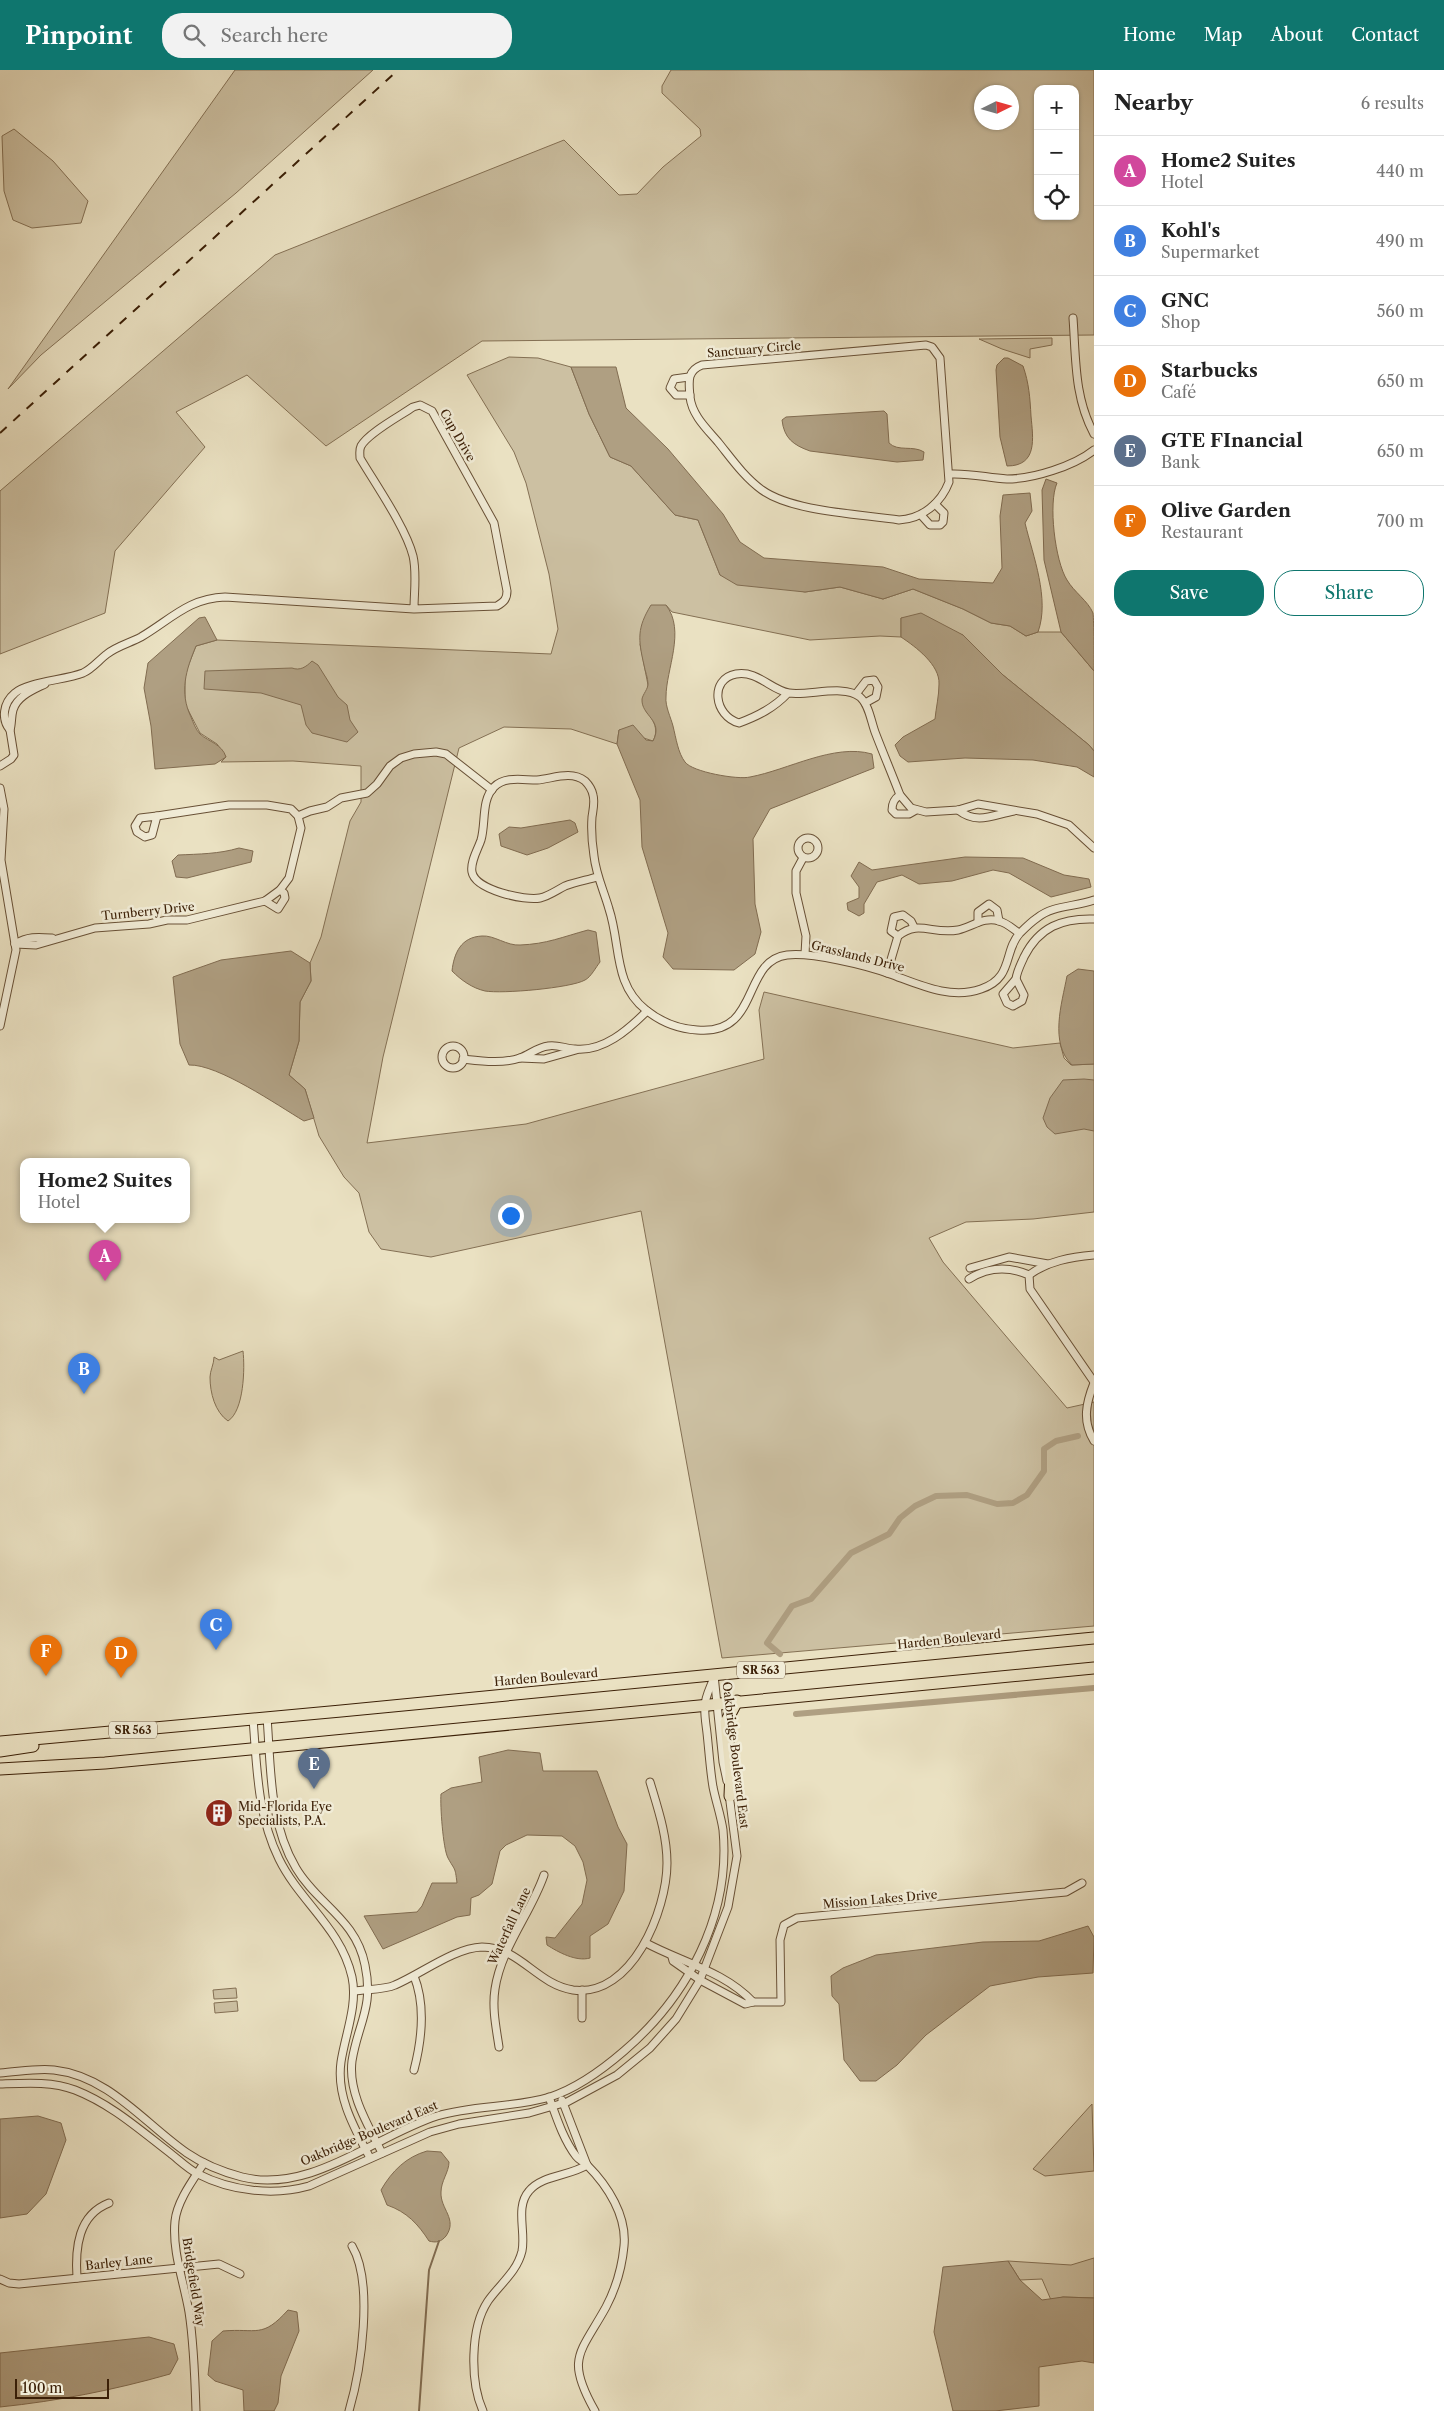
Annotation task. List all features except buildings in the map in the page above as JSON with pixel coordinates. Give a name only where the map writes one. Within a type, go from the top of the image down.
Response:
[{"type":"main road","name":"Harden Boulevard","points":[[0,1742],[1094,1638]]},
{"type":"main road","name":"SR 563","points":[[0,1769],[105,1763],[1094,1668]]},
{"type":"main road","points":[[730,1796],[731,1772],[726,1722],[737,1701]]},
{"type":"main road","points":[[0,1751],[105,1738],[130,1730]]},
{"type":"main road","points":[[0,1736],[63,1732],[78,1736]]},
{"type":"street","points":[[1073,318],[1079,396],[1084,416],[1094,434]]},
{"type":"street","name":"Sanctuary Circle","points":[[926,345],[932,347],[940,358],[950,474],[945,493],[921,515],[899,520],[794,504],[777,498],[762,490],[746,477],[696,414],[691,406],[690,395],[689,377],[695,368],[702,365],[926,345]]},
{"type":"street","points":[[689,377],[674,378],[670,388],[676,395],[690,395]]},
{"type":"street","name":"Cup Drive","points":[[0,766],[11,759],[14,754],[10,730],[5,723],[4,716],[12,704],[44,684],[86,671],[107,654],[140,637],[190,604],[201,600],[225,597],[414,610],[497,606],[507,597],[494,523],[432,411],[420,405],[413,407],[374,434],[361,446],[360,452],[360,458],[407,540],[413,555],[415,566],[414,610]]},
{"type":"street","points":[[950,474],[969,473],[1009,479],[1021,478],[1079,460],[1094,450]]},
{"type":"street","points":[[921,515],[930,525],[940,525],[943,522],[944,513],[935,504]]},
{"type":"street","points":[[788,693],[771,708],[756,717],[739,723],[725,716],[718,703],[717,692],[724,682],[735,674],[749,674],[788,693],[850,692],[856,694],[865,702],[900,795],[916,810],[926,812],[958,810],[978,804],[1018,810],[1054,818],[1069,825],[1094,848]]},
{"type":"street","points":[[856,694],[866,681],[874,680],[878,686],[876,697],[865,702]]},
{"type":"street","points":[[157,816],[210,806],[246,804],[286,807],[298,816],[328,807],[341,798],[367,793],[377,784],[390,766],[401,758],[414,754],[446,754],[492,790],[486,803],[484,827],[472,865],[473,876],[478,882],[524,899],[543,897],[564,887],[597,877]]},
{"type":"street","name":"Grasslands Drive","points":[[492,790],[507,780],[543,779],[570,775],[578,777],[587,784],[594,797],[592,839],[597,877],[610,910],[619,967],[624,981],[638,1003],[647,1011],[673,1026],[706,1031],[722,1027],[744,1009],[761,970],[780,956],[805,954],[887,973],[938,991],[954,993],[977,990],[996,981],[1005,969],[1020,933],[1040,916],[1050,910],[1094,900]]},
{"type":"street","points":[[0,788],[4,809],[1,860],[15,944],[15,962],[0,1026]]},
{"type":"street","points":[[900,795],[895,798],[892,804],[892,810],[896,814],[909,814],[916,810]]},
{"type":"street","points":[[958,810],[965,816],[976,819],[998,816],[1018,810]]},
{"type":"street","name":"Turnberry Drive","points":[[15,944],[36,945],[95,928],[148,924],[167,920],[187,920],[265,901],[280,890],[291,872],[300,828],[298,816]]},
{"type":"street","points":[[803,858],[796,872],[796,893],[806,936],[805,954]]},
{"type":"street","points":[[265,901],[278,909],[285,898],[284,893],[280,890]]},
{"type":"street","points":[[978,922],[978,912],[989,904],[997,910],[999,921]]},
{"type":"street","points":[[898,936],[891,931],[894,917],[904,915],[911,921],[914,927]]},
{"type":"street","points":[[1016,979],[1017,972],[1032,942],[1047,928],[1065,920],[1094,919]]},
{"type":"street","points":[[887,973],[898,936],[914,927],[945,931],[958,930],[978,922],[999,921],[1020,933]]},
{"type":"street","points":[[463,1059],[494,1062],[519,1058],[544,1059],[600,1045],[617,1037],[647,1011]]},
{"type":"street","points":[[519,1058],[548,1046],[576,1050]]},
{"type":"street","points":[[969,1279],[986,1271],[998,1269],[1011,1269],[1029,1275],[1048,1264],[1094,1254]]},
{"type":"street","points":[[970,1268],[1009,1257],[1048,1264]]},
{"type":"street","points":[[1029,1275],[1030,1289],[1094,1382],[1087,1402],[1085,1421],[1094,1442]]},
{"type":"street","name":"Oakbridge Boulevard East","points":[[0,2084],[48,2084],[73,2090],[90,2097],[124,2118],[197,2174],[234,2187],[250,2190],[296,2189],[325,2180],[370,2158],[443,2128],[502,2119],[553,2107],[602,2084],[650,2048],[676,2019],[705,1970],[728,1907],[736,1868],[736,1845],[730,1796],[723,1762],[714,1675]]},
{"type":"street","name":"Oakbridge Boulevard East","points":[[0,2074],[45,2069],[75,2074],[111,2092],[186,2152],[204,2163],[245,2178],[278,2179],[320,2169],[424,2120],[468,2109],[498,2107],[549,2097],[580,2084],[645,2034],[672,2002],[691,1973],[706,1937],[718,1896],[723,1845],[721,1820],[710,1771],[705,1705],[714,1675]]},
{"type":"street","points":[[266,1718],[276,1817],[286,1847],[304,1881],[350,1928],[365,1963],[368,2007],[355,2047],[352,2073],[359,2106],[382,2153]]},
{"type":"street","points":[[254,1719],[259,1796],[262,1816],[271,1841],[287,1874],[346,1954],[354,1991],[341,2063],[340,2087],[346,2108],[370,2158]]},
{"type":"street","points":[[354,1991],[394,1986],[468,1950],[484,1947],[517,1956],[534,1972],[554,1984],[574,1990],[596,1987],[618,1975],[646,1943],[663,1896],[667,1866],[662,1824],[650,1782]]},
{"type":"street","name":"Waterfall Lane","points":[[499,2046],[494,2014],[495,1989],[502,1964],[536,1897],[544,1875]]},
{"type":"street","name":"Mission Lakes Drive","points":[[672,1957],[673,1961],[700,1980],[745,2004],[753,2002],[781,2002],[780,1940],[784,1925],[797,1918],[1066,1892],[1082,1883]]},
{"type":"street","name":"Mission Lakes Drive","points":[[646,1943],[672,1957],[676,1956],[696,1964],[737,1987],[753,2002]]},
{"type":"street","points":[[414,1976],[421,2002],[422,2029],[414,2070]]},
{"type":"street","points":[[723,1992],[728,1982]]},
{"type":"street","points":[[582,1990],[582,2018]]},
{"type":"street","points":[[559,2093],[587,2165],[617,2206],[625,2236],[622,2260],[614,2289],[580,2354],[579,2373],[581,2383],[595,2411]]},
{"type":"street","points":[[549,2097],[576,2158],[587,2165]]},
{"type":"street","points":[[567,2140],[576,2134]]},
{"type":"street","name":"Bridgefield Way","points":[[196,2411],[191,2335],[174,2242],[175,2219],[183,2198],[204,2163]]},
{"type":"street","points":[[483,2411],[474,2381],[477,2328],[485,2305],[519,2260],[523,2244],[522,2211],[525,2197],[538,2184],[587,2165]]},
{"type":"street","points":[[77,2278],[77,2253],[84,2226],[93,2211],[110,2203]]},
{"type":"street","points":[[349,2411],[360,2360],[363,2315],[360,2260],[352,2246]]},
{"type":"street","name":"Barley Lane","points":[[0,2279],[9,2283],[19,2284],[219,2264],[240,2274]]},
{"type":"shaded area","points":[[235,70],[373,70],[236,193],[41,355],[8,389]]},
{"type":"shaded area","points":[[671,70],[1094,70],[1094,335],[482,341],[326,446],[247,375],[176,412],[205,447],[115,551],[105,613],[0,654],[0,491],[275,255],[564,140],[619,195],[637,194],[663,167],[701,136],[700,129],[662,93],[662,86]]},
{"type":"shaded area","points":[[14,129],[53,161],[88,201],[81,223],[32,228],[13,220],[4,191],[2,136]]},
{"type":"shaded area","points":[[1052,338],[1052,345],[1030,349],[1030,358],[979,339]]},
{"type":"shaded area","points":[[509,357],[538,358],[571,367],[589,414],[610,457],[631,466],[675,515],[698,520],[720,575],[805,592],[840,587],[883,599],[913,589],[963,609],[991,623],[1010,626],[1026,636],[1038,632],[1061,632],[1094,671],[1094,751],[1003,675],[963,635],[901,618],[901,637],[880,636],[810,640],[672,612],[666,605],[640,644],[648,685],[646,711],[656,729],[653,741],[619,730],[617,744],[571,729],[504,727],[459,748],[383,1057],[367,1143],[526,1124],[764,1059],[759,1010],[764,992],[1013,1048],[1060,1043],[1064,1058],[1071,1065],[1094,1064],[1094,1212],[1033,1219],[966,1222],[929,1238],[943,1262],[1067,1408],[1094,1402],[1094,1626],[722,1658],[641,1211],[431,1257],[381,1249],[369,1232],[359,1193],[344,1177],[319,1136],[305,1089],[289,1075],[299,1041],[300,1002],[311,981],[310,963],[321,937],[350,821],[361,802],[361,766],[293,761],[221,762],[226,757],[217,744],[200,733],[185,704],[185,674],[196,646],[217,640],[551,654],[558,629],[549,574],[526,483],[514,452],[467,375]]},
{"type":"shaded area","points":[[1004,358],[1008,358],[1023,366],[1029,391],[1032,433],[1029,456],[1017,465],[1007,466],[1000,437],[996,370],[997,365]]},
{"type":"shaded area","points":[[571,367],[616,367],[626,408],[668,449],[723,514],[740,542],[764,558],[883,567],[919,579],[993,583],[1002,568],[1000,516],[1003,495],[1030,493],[1032,511],[1025,523],[1036,563],[1041,592],[1042,606],[1038,632],[1026,636],[1010,626],[991,623],[963,609],[913,589],[883,599],[840,587],[805,592],[737,585],[720,575],[698,520],[675,515],[631,466],[610,457],[589,414]]},
{"type":"shaded area","points":[[884,411],[887,414],[889,443],[893,446],[924,452],[923,460],[897,462],[810,451],[790,440],[785,432],[782,420],[786,417]]},
{"type":"shaded area","points":[[1046,479],[1057,483],[1054,492],[1053,517],[1059,560],[1067,580],[1088,604],[1093,613],[1094,671],[1061,632],[1044,560],[1042,490]]},
{"type":"shaded area","points":[[651,605],[666,605],[672,615],[675,638],[666,701],[679,750],[689,766],[705,772],[744,778],[765,774],[811,759],[842,752],[872,754],[874,768],[770,809],[753,839],[755,904],[761,932],[755,954],[734,970],[673,969],[663,957],[668,933],[642,847],[640,800],[617,744],[619,730],[633,725],[646,740],[653,741],[656,734],[654,723],[645,710],[642,699],[647,688],[648,679],[642,656],[640,634],[643,620]]},
{"type":"shaded area","points":[[921,613],[963,635],[1003,675],[1089,745],[1094,751],[1094,777],[1077,767],[1033,760],[965,758],[908,762],[900,756],[895,745],[903,737],[935,719],[939,693],[936,670],[920,651],[901,637],[901,618]]},
{"type":"shaded area","points":[[205,617],[217,640],[196,646],[185,681],[185,699],[187,708],[199,732],[222,749],[226,757],[215,764],[155,769],[151,726],[144,688],[148,663],[199,618]]},
{"type":"shaded area","points":[[312,661],[318,665],[338,697],[347,705],[350,720],[358,732],[347,742],[312,733],[306,725],[301,705],[261,693],[204,689],[205,671],[300,669]]},
{"type":"shaded area","points":[[570,820],[575,823],[578,832],[548,848],[527,855],[501,846],[499,834],[509,827],[521,828]]},
{"type":"shaded area","points":[[239,848],[253,851],[251,862],[187,878],[176,877],[172,861],[178,855],[216,853]]},
{"type":"shaded area","points":[[965,857],[1023,858],[1064,875],[1089,879],[1091,887],[1051,897],[1009,873],[993,870],[952,881],[919,884],[902,875],[877,882],[864,904],[864,913],[859,916],[848,910],[847,903],[859,898],[859,887],[851,876],[859,862],[872,870]]},
{"type":"shaded area","points":[[588,930],[596,932],[600,962],[589,977],[577,983],[536,990],[494,992],[476,988],[459,978],[452,971],[460,947],[469,939],[475,937],[487,936],[510,944],[520,945],[547,942]]},
{"type":"shaded area","points":[[291,951],[310,963],[311,981],[300,1002],[299,1041],[289,1075],[305,1089],[314,1118],[304,1121],[231,1078],[201,1066],[189,1065],[180,1044],[173,977],[221,960]]},
{"type":"shaded area","points":[[1078,969],[1094,971],[1094,1064],[1072,1065],[1065,1056],[1061,1046],[1059,1034],[1060,1010],[1067,976]]},
{"type":"shaded area","points":[[1063,1080],[1094,1080],[1094,1131],[1084,1129],[1055,1134],[1047,1127],[1043,1118],[1050,1098]]},
{"type":"shaded area","points":[[243,1351],[244,1368],[240,1399],[233,1416],[228,1421],[220,1413],[214,1402],[211,1389],[210,1377],[214,1357],[219,1360]]},
{"type":"shaded area","points":[[508,1750],[540,1753],[543,1771],[597,1771],[618,1827],[627,1844],[624,1891],[608,1924],[590,1936],[590,1958],[579,1959],[547,1945],[546,1937],[555,1938],[582,1904],[587,1880],[583,1862],[575,1846],[562,1836],[527,1835],[506,1845],[500,1851],[492,1884],[479,1895],[471,1898],[470,1915],[457,1917],[383,1949],[364,1916],[417,1912],[422,1906],[432,1883],[457,1883],[455,1871],[446,1853],[441,1817],[441,1794],[451,1788],[482,1782],[479,1757]]},
{"type":"shaded area","points":[[1088,1926],[1094,1937],[1093,1973],[1038,1977],[990,1986],[926,2035],[897,2065],[876,2081],[860,2081],[844,2060],[839,2004],[832,1996],[831,1976],[843,1968],[876,1955],[983,1942],[1039,1941]]},
{"type":"shaded area","points":[[236,1988],[237,1998],[214,1999],[213,1990]]},
{"type":"shaded area","points":[[237,2001],[238,2011],[215,2013],[214,2003]]},
{"type":"shaded area","points":[[1092,2104],[1094,2171],[1045,2176],[1033,2169]]},
{"type":"shaded area","points":[[38,2116],[61,2123],[66,2140],[46,2194],[27,2214],[0,2218],[0,2119]]},
{"type":"shaded area","points":[[427,2151],[441,2152],[449,2162],[442,2184],[441,2198],[450,2224],[446,2236],[436,2242],[429,2241],[411,2219],[387,2205],[381,2190],[400,2166],[412,2157]]},
{"type":"shaded area","points":[[1094,2258],[1094,2298],[1063,2297],[1051,2300],[1042,2279],[1020,2280],[1008,2261],[1071,2265]]},
{"type":"shaded area","points":[[1008,2261],[1020,2280],[1042,2300],[1063,2297],[1094,2298],[1094,2363],[1082,2361],[1039,2367],[1039,2406],[995,2411],[953,2411],[934,2332],[943,2267]]},
{"type":"shaded area","points":[[288,2310],[297,2312],[299,2331],[281,2376],[278,2403],[274,2411],[244,2411],[243,2390],[215,2381],[208,2375],[212,2341],[223,2331],[265,2329]]},
{"type":"shaded area","points":[[149,2337],[174,2344],[178,2359],[170,2374],[86,2394],[0,2407],[0,2353]]},
{"type":"waterway","points":[[780,1654],[767,1643],[792,1606],[811,1599],[851,1553],[889,1534],[900,1518],[915,1506],[936,1496],[967,1495],[997,1504],[1013,1503],[1027,1495],[1044,1471],[1044,1449],[1056,1441],[1078,1436]]},
{"type":"waterway","points":[[796,1714],[1094,1688]]},
{"type":"waterway","points":[[419,2411],[429,2270],[439,2241]]},
{"type":"railway","points":[[0,433],[398,70]]},
{"type":"place","name":"Home2 Suites","points":[[105,1281]]},
{"type":"place","name":"Kohl's","points":[[84,1394]]},
{"type":"place","name":"GNC","points":[[216,1650]]},
{"type":"place","name":"Olive Garden","points":[[46,1676]]},
{"type":"place","name":"Starbucks","points":[[121,1678]]},
{"type":"place","name":"GTE FInancial","points":[[314,1789]]},
{"type":"place","name":"Mid-Florida Eye Specialists, P.A.","points":[[219,1813]]}]
